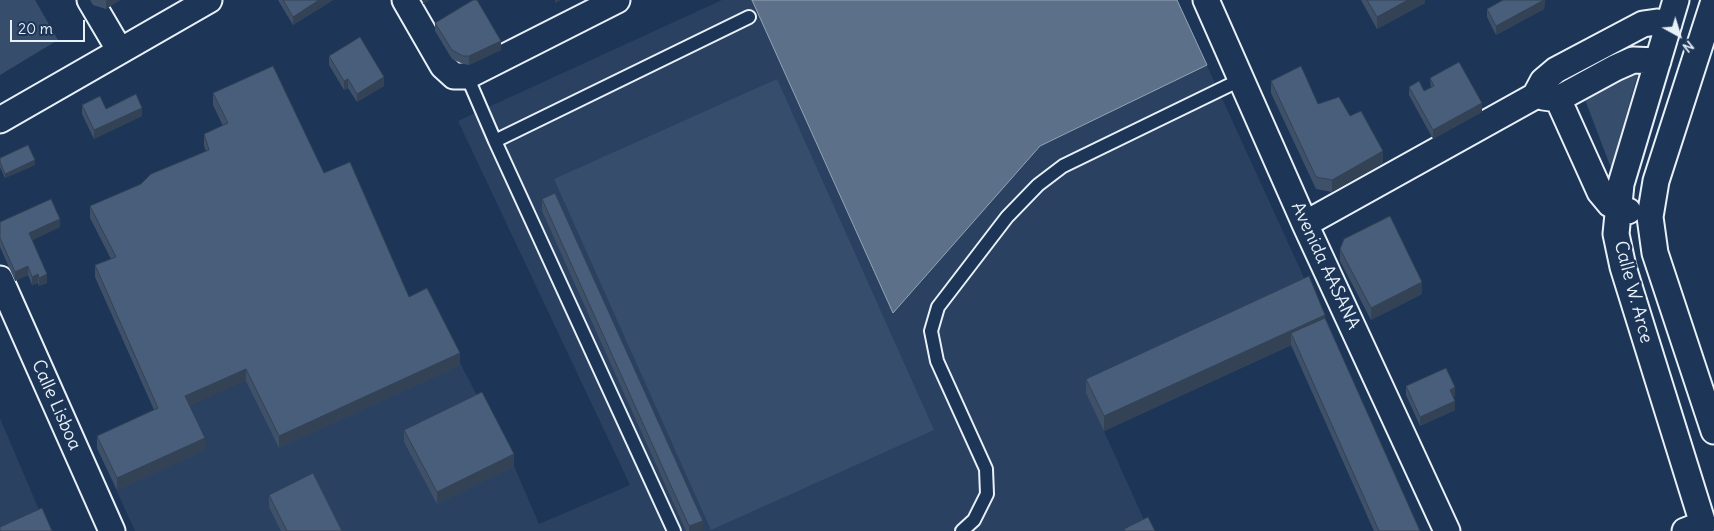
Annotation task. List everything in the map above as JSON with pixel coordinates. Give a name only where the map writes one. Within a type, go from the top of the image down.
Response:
[{"type":"street","points":[[90,0],[120,51]]},
{"type":"street","points":[[0,120],[209,0]]},
{"type":"street","points":[[405,0],[443,66],[461,76],[617,0]]},
{"type":"street","name":"Avenida AASANA","points":[[1206,0],[1305,224],[1447,531]]},
{"type":"street","name":"Calle W. Arce","points":[[1676,0],[1621,184],[1616,234],[1623,267],[1694,527]]},
{"type":"street","name":"Calle W. Arce","points":[[1714,1],[1656,181],[1650,217],[1655,253],[1714,431]]},
{"type":"street","points":[[1650,217],[1618,209],[1610,204],[1600,192],[1547,98],[1543,81],[1556,70],[1643,24],[1657,22],[1669,24]]},
{"type":"street","points":[[1305,224],[1547,98],[1633,60],[1658,61]]},
{"type":"street","name":"Calle Lisboa","points":[[0,279],[112,531]]},
{"type":"lane","points":[[494,142],[749,17]]},
{"type":"lane","points":[[461,76],[494,142],[674,531]]},
{"type":"lane","points":[[962,531],[974,520],[986,494],[986,469],[937,361],[931,331],[938,307],[1007,217],[1038,185],[1064,166],[1242,79]]},
{"type":"shaded area","points":[[0,0],[35,0],[58,40],[0,75]]},
{"type":"shaded area","points":[[722,0],[1177,0],[1301,271],[1325,330],[1104,431],[1149,531],[135,531],[97,448],[427,300],[514,466],[539,524],[630,485],[458,121]]},
{"type":"shaded area","points":[[752,0],[1177,0],[1207,65],[1040,146],[893,313]]},
{"type":"shaded area","points":[[1640,66],[1611,168],[1584,97]]},
{"type":"shaded area","points":[[777,79],[934,430],[711,530],[554,179]]},
{"type":"shaded area","points":[[0,418],[48,531],[0,531]]},
{"type":"building","points":[[283,0],[319,0],[293,17]]},
{"type":"building","points":[[473,0],[477,0],[501,41],[469,56],[463,56],[452,50],[435,23]]},
{"type":"building","points":[[1367,0],[1408,0],[1377,17]]},
{"type":"building","points":[[1503,0],[1544,0],[1496,26],[1487,9]]},
{"type":"building","points":[[360,37],[384,77],[357,94],[348,79],[344,81],[329,56]]},
{"type":"building","points":[[1459,62],[1482,103],[1433,130],[1409,87],[1419,81],[1424,91],[1434,86],[1430,78]]},
{"type":"building","points":[[273,66],[324,173],[350,162],[409,297],[427,288],[460,353],[279,436],[246,369],[185,396],[205,438],[117,478],[97,436],[158,408],[95,265],[116,257],[90,206],[141,184],[151,174],[209,150],[204,134],[228,123],[213,93]]},
{"type":"building","points":[[1301,66],[1318,104],[1339,97],[1350,116],[1361,111],[1383,151],[1332,180],[1316,177],[1271,81]]},
{"type":"building","points":[[136,94],[142,108],[94,130],[82,105],[100,96],[106,109]]},
{"type":"building","points":[[28,145],[35,160],[5,174],[0,158]]},
{"type":"building","points":[[555,193],[703,521],[689,526],[542,199]]},
{"type":"building","points":[[51,199],[60,219],[29,233],[47,274],[39,278],[38,274],[32,277],[28,266],[15,272],[0,238],[0,222]]},
{"type":"building","points":[[1390,216],[1422,282],[1371,308],[1340,249],[1344,239]]},
{"type":"building","points":[[1309,276],[1325,315],[1104,416],[1086,379]]},
{"type":"building","points":[[1325,318],[1420,531],[1379,531],[1291,333]]},
{"type":"building","points":[[1446,368],[1455,387],[1450,390],[1455,401],[1420,417],[1406,386]]},
{"type":"building","points":[[482,392],[514,454],[437,492],[404,430]]},
{"type":"building","points":[[313,473],[342,531],[287,531],[269,495]]},
{"type":"building","points":[[42,508],[52,531],[0,531],[0,527]]},
{"type":"building","points":[[1148,517],[1155,531],[1125,531],[1124,529]]}]
